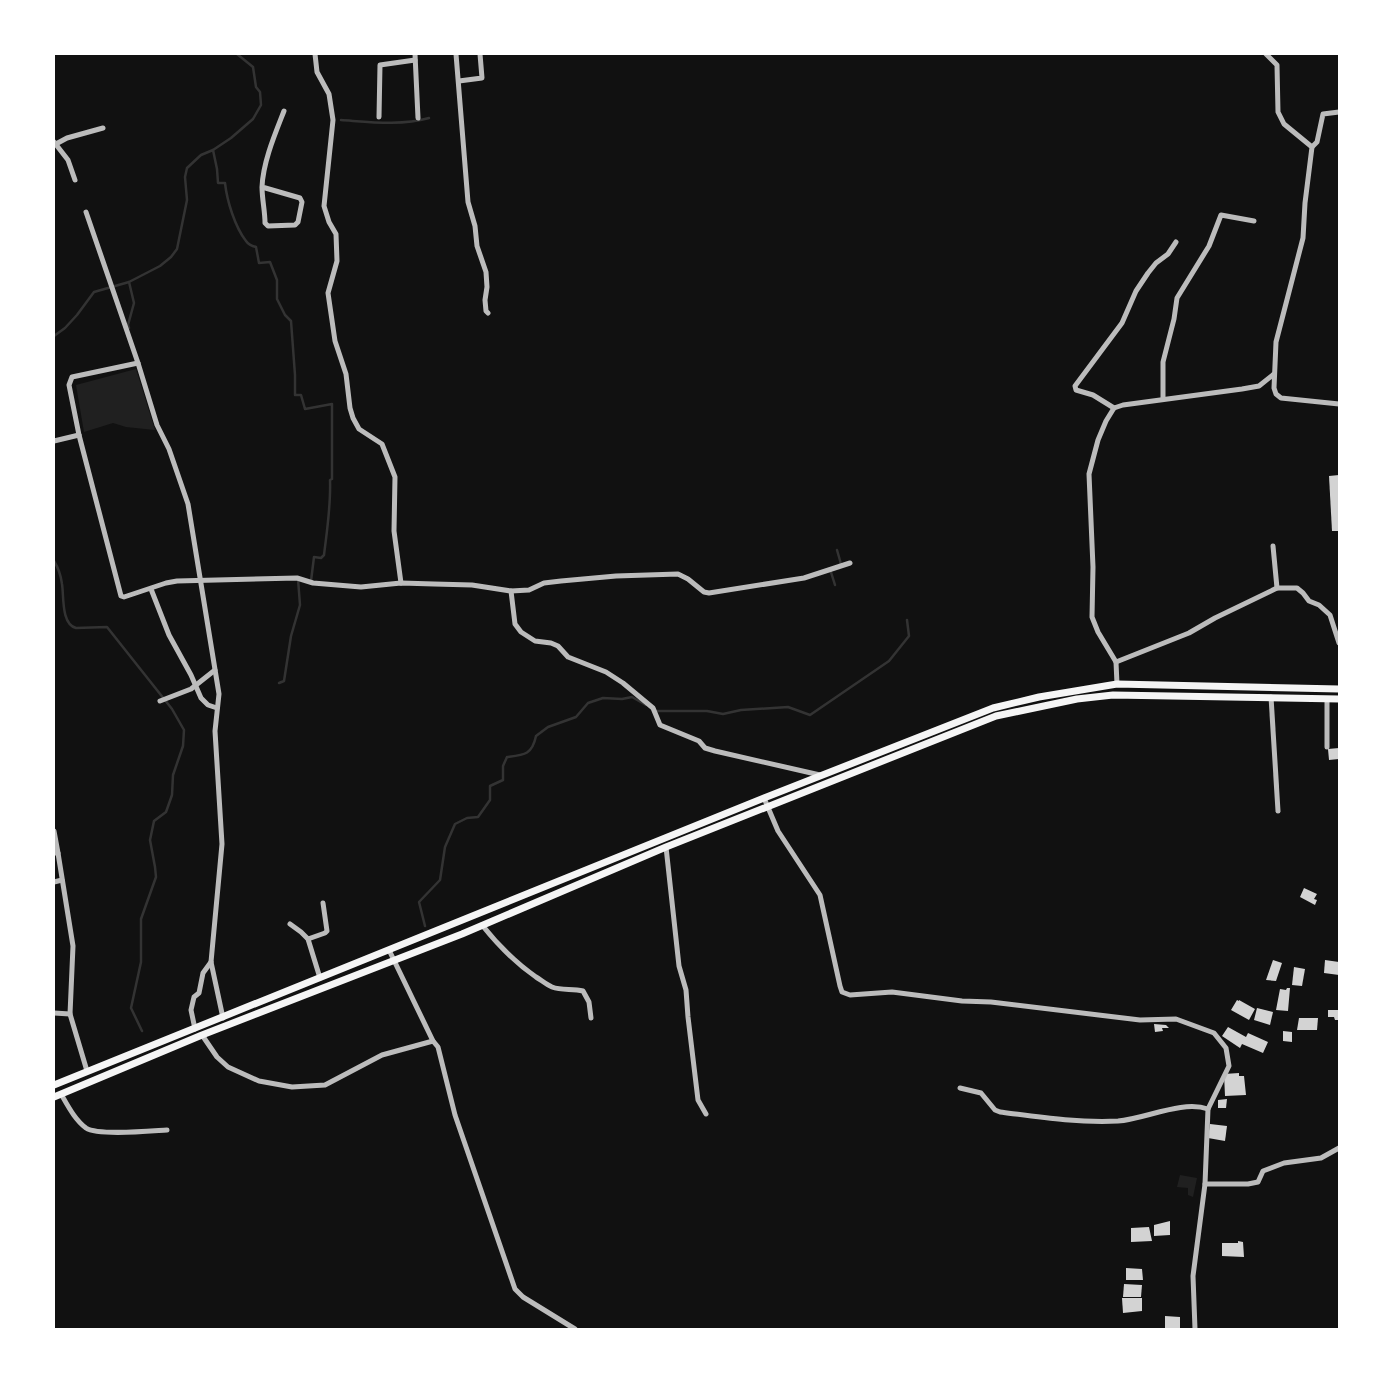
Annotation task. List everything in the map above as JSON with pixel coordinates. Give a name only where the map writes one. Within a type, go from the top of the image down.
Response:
[{"type":"main road","points":[[54,1084],[222,1018],[764,798],[993,708],[1039,697],[1117,684],[1339,689]]},
{"type":"main road","points":[[57,1095],[202,1035],[482,925],[666,847],[996,716],[1077,699],[1113,695],[1339,699]]},
{"type":"street","points":[[315,54],[317,72],[329,94],[333,120],[324,206],[329,222],[336,234],[337,261],[328,292],[336,341],[346,374],[353,418],[359,428],[382,444],[395,477],[394,531],[401,583]]},
{"type":"street","points":[[456,54],[468,202],[475,226],[477,246],[486,272],[487,287],[485,296],[486,311],[488,313]]},
{"type":"street","points":[[459,81],[482,78],[480,54]]},
{"type":"street","points":[[1266,54],[1277,65],[1278,112],[1284,124],[1312,147]]},
{"type":"street","points":[[379,117],[380,65],[415,57],[418,118]]},
{"type":"street","points":[[262,187],[300,198],[302,202],[298,222],[295,225],[268,226],[266,224],[262,187],[271,144],[284,110]]},
{"type":"street","points":[[1339,112],[1323,114],[1316,142],[1312,147],[1303,238],[1276,342],[1274,374],[1274,388],[1276,394],[1281,398],[1339,404]]},
{"type":"street","points":[[75,180],[68,160],[54,144],[67,138],[103,128]]},
{"type":"street","points":[[86,212],[138,363],[156,425],[169,449],[188,504],[201,580],[220,701],[217,708],[215,731],[222,844],[211,962],[222,1018]]},
{"type":"street","points":[[1163,398],[1163,362],[1174,319],[1177,298],[1209,246],[1221,215],[1254,221]]},
{"type":"street","points":[[1114,408],[1093,395],[1076,390],[1075,386],[1122,323],[1136,291],[1148,273],[1156,263],[1168,254],[1176,242]]},
{"type":"street","points":[[138,363],[72,378],[69,385],[79,434],[121,596],[131,596],[166,583],[201,580],[297,578],[313,583],[362,587],[401,583],[472,585],[511,591],[529,590],[544,583],[561,581],[616,576],[678,574],[688,579],[704,592],[709,593],[804,578],[850,563]]},
{"type":"street","points":[[1117,684],[1116,662],[1098,632],[1092,617],[1093,567],[1089,474],[1098,440],[1106,420],[1114,408],[1123,405],[1259,386],[1274,374]]},
{"type":"street","points":[[54,441],[79,434]]},
{"type":"street","points":[[1274,546],[1277,588]]},
{"type":"street","points":[[1116,662],[1190,633],[1215,618],[1277,588],[1296,588],[1309,601],[1330,615],[1339,644]]},
{"type":"street","points":[[151,589],[169,635],[196,684],[201,698],[208,705],[217,708]]},
{"type":"street","points":[[511,591],[515,624],[521,632],[535,641],[558,646],[568,657],[606,672],[623,683],[654,711],[660,725],[699,741],[705,748],[823,776]]},
{"type":"street","points":[[160,701],[191,688],[215,670]]},
{"type":"street","points":[[1271,697],[1278,810]]},
{"type":"street","points":[[1327,698],[1327,747]]},
{"type":"street","points":[[764,798],[778,831],[820,895],[842,992],[850,995],[892,992],[962,1002],[990,1002],[1140,1020],[1176,1019],[1214,1033],[1226,1048],[1229,1066],[1208,1109],[1205,1184],[1193,1276],[1195,1329]]},
{"type":"street","points":[[54,831],[56,853],[73,946],[70,1014],[86,1071]]},
{"type":"street","points":[[666,847],[679,966],[686,990],[698,1100],[706,1114]]},
{"type":"street","points":[[54,882],[62,880]]},
{"type":"street","points":[[308,939],[325,933],[327,930],[323,903]]},
{"type":"street","points":[[290,924],[308,939],[320,978]]},
{"type":"street","points":[[482,925],[496,943],[518,964],[552,987],[560,989],[575,988],[584,991],[589,1002],[591,1018]]},
{"type":"street","points":[[390,950],[433,1041],[438,1047],[455,1114],[515,1289],[524,1297],[575,1329]]},
{"type":"street","points":[[195,1028],[191,1010],[194,997],[199,993],[203,973],[211,962]]},
{"type":"street","points":[[54,1013],[70,1014]]},
{"type":"street","points":[[202,1035],[217,1057],[228,1067],[259,1081],[292,1087],[325,1085],[382,1055],[433,1041]]},
{"type":"street","points":[[960,1088],[982,1093],[995,1110],[1000,1112],[1076,1121],[1134,1120],[1142,1116],[1184,1108],[1200,1106],[1208,1109]]},
{"type":"street","points":[[57,1095],[87,1129],[99,1132],[166,1130]]},
{"type":"street","points":[[1205,1184],[1248,1184],[1258,1182],[1263,1171],[1270,1168],[1284,1163],[1321,1158],[1339,1148]]},
{"type":"shaded area","points":[[136,369],[155,430],[126,427],[113,423],[84,432],[76,385]]},
{"type":"shaded area","points":[[1180,1175],[1197,1178],[1193,1197],[1188,1195],[1188,1188],[1177,1187]]},
{"type":"building","points":[[1339,475],[1339,531],[1332,531],[1329,476]]},
{"type":"building","points":[[1339,748],[1339,759],[1329,760],[1328,749]]},
{"type":"building","points":[[1304,888],[1317,894],[1314,899],[1317,900],[1315,905],[1300,897]]},
{"type":"building","points":[[1273,960],[1282,963],[1276,981],[1266,980]]},
{"type":"building","points":[[1325,960],[1339,962],[1339,975],[1324,973]]},
{"type":"building","points":[[1294,967],[1305,969],[1302,986],[1292,985]]},
{"type":"building","points":[[1290,988],[1288,1011],[1276,1010],[1280,989],[1286,990]]},
{"type":"building","points":[[1237,1000],[1255,1009],[1249,1020],[1231,1010]]},
{"type":"building","points":[[1257,1008],[1273,1012],[1270,1025],[1254,1020]]},
{"type":"building","points":[[1328,1010],[1339,1010],[1339,1020],[1335,1020],[1334,1017],[1328,1017]]},
{"type":"building","points":[[1299,1018],[1318,1018],[1317,1030],[1297,1030]]},
{"type":"building","points":[[1154,1024],[1166,1025],[1169,1028],[1162,1028],[1163,1031],[1155,1032]]},
{"type":"building","points":[[1228,1027],[1246,1037],[1248,1033],[1268,1042],[1263,1053],[1242,1044],[1240,1048],[1222,1036]]},
{"type":"building","points":[[1283,1031],[1292,1032],[1292,1042],[1283,1041]]},
{"type":"building","points":[[1239,1073],[1239,1076],[1244,1076],[1246,1095],[1225,1096],[1224,1074]]},
{"type":"building","points":[[1227,1099],[1226,1108],[1218,1108],[1218,1100]]},
{"type":"building","points":[[1210,1124],[1227,1126],[1225,1141],[1208,1138]]},
{"type":"building","points":[[1170,1221],[1170,1235],[1154,1236],[1154,1225]]},
{"type":"building","points":[[1149,1227],[1152,1241],[1131,1242],[1131,1228]]},
{"type":"building","points":[[1238,1241],[1243,1242],[1244,1257],[1222,1256],[1222,1243],[1238,1243]]},
{"type":"building","points":[[1126,1268],[1142,1269],[1143,1280],[1126,1280]]},
{"type":"building","points":[[1124,1284],[1142,1285],[1141,1297],[1123,1297]]},
{"type":"building","points":[[1122,1298],[1142,1298],[1142,1311],[1123,1313]]},
{"type":"building","points":[[1165,1316],[1180,1317],[1180,1328],[1165,1328]]},
{"type":"waterway","points":[[54,336],[65,328],[77,315],[94,292],[129,282],[160,266],[177,249],[187,200],[185,177],[187,168],[201,155],[213,150],[231,138],[253,119],[261,105],[260,92],[256,87],[253,67],[237,54]]},
{"type":"waterway","points":[[341,120],[396,123],[429,118]]},
{"type":"waterway","points":[[213,150],[218,183],[225,183],[238,229],[247,242],[256,247],[259,263],[270,262],[277,280],[277,299],[285,315],[291,321],[295,395],[301,395],[305,409],[332,404],[332,479],[330,480],[330,499],[324,555],[321,558],[314,557],[311,581]]},
{"type":"waterway","points":[[129,282],[134,303],[128,325],[129,328]]},
{"type":"waterway","points":[[837,550],[841,564],[839,565]]},
{"type":"waterway","points":[[54,561],[61,578],[64,609],[71,625],[76,628],[107,627],[172,709],[184,730],[183,746],[173,775],[172,795],[166,812],[154,821],[150,840],[156,877],[141,919],[141,962],[131,1008],[142,1031]]},
{"type":"waterway","points":[[830,569],[835,585]]},
{"type":"waterway","points":[[279,683],[284,681],[291,636],[300,605],[298,579]]},
{"type":"waterway","points":[[654,711],[707,711],[723,714],[741,710],[788,707],[810,715],[889,661],[909,636],[907,620]]},
{"type":"waterway","points":[[425,926],[419,902],[440,880],[445,847],[455,824],[467,818],[478,817],[490,800],[490,786],[503,780],[503,766],[507,757],[526,753],[532,747],[536,736],[548,727],[576,717],[588,703],[603,698],[622,699],[632,697],[646,705]]}]
